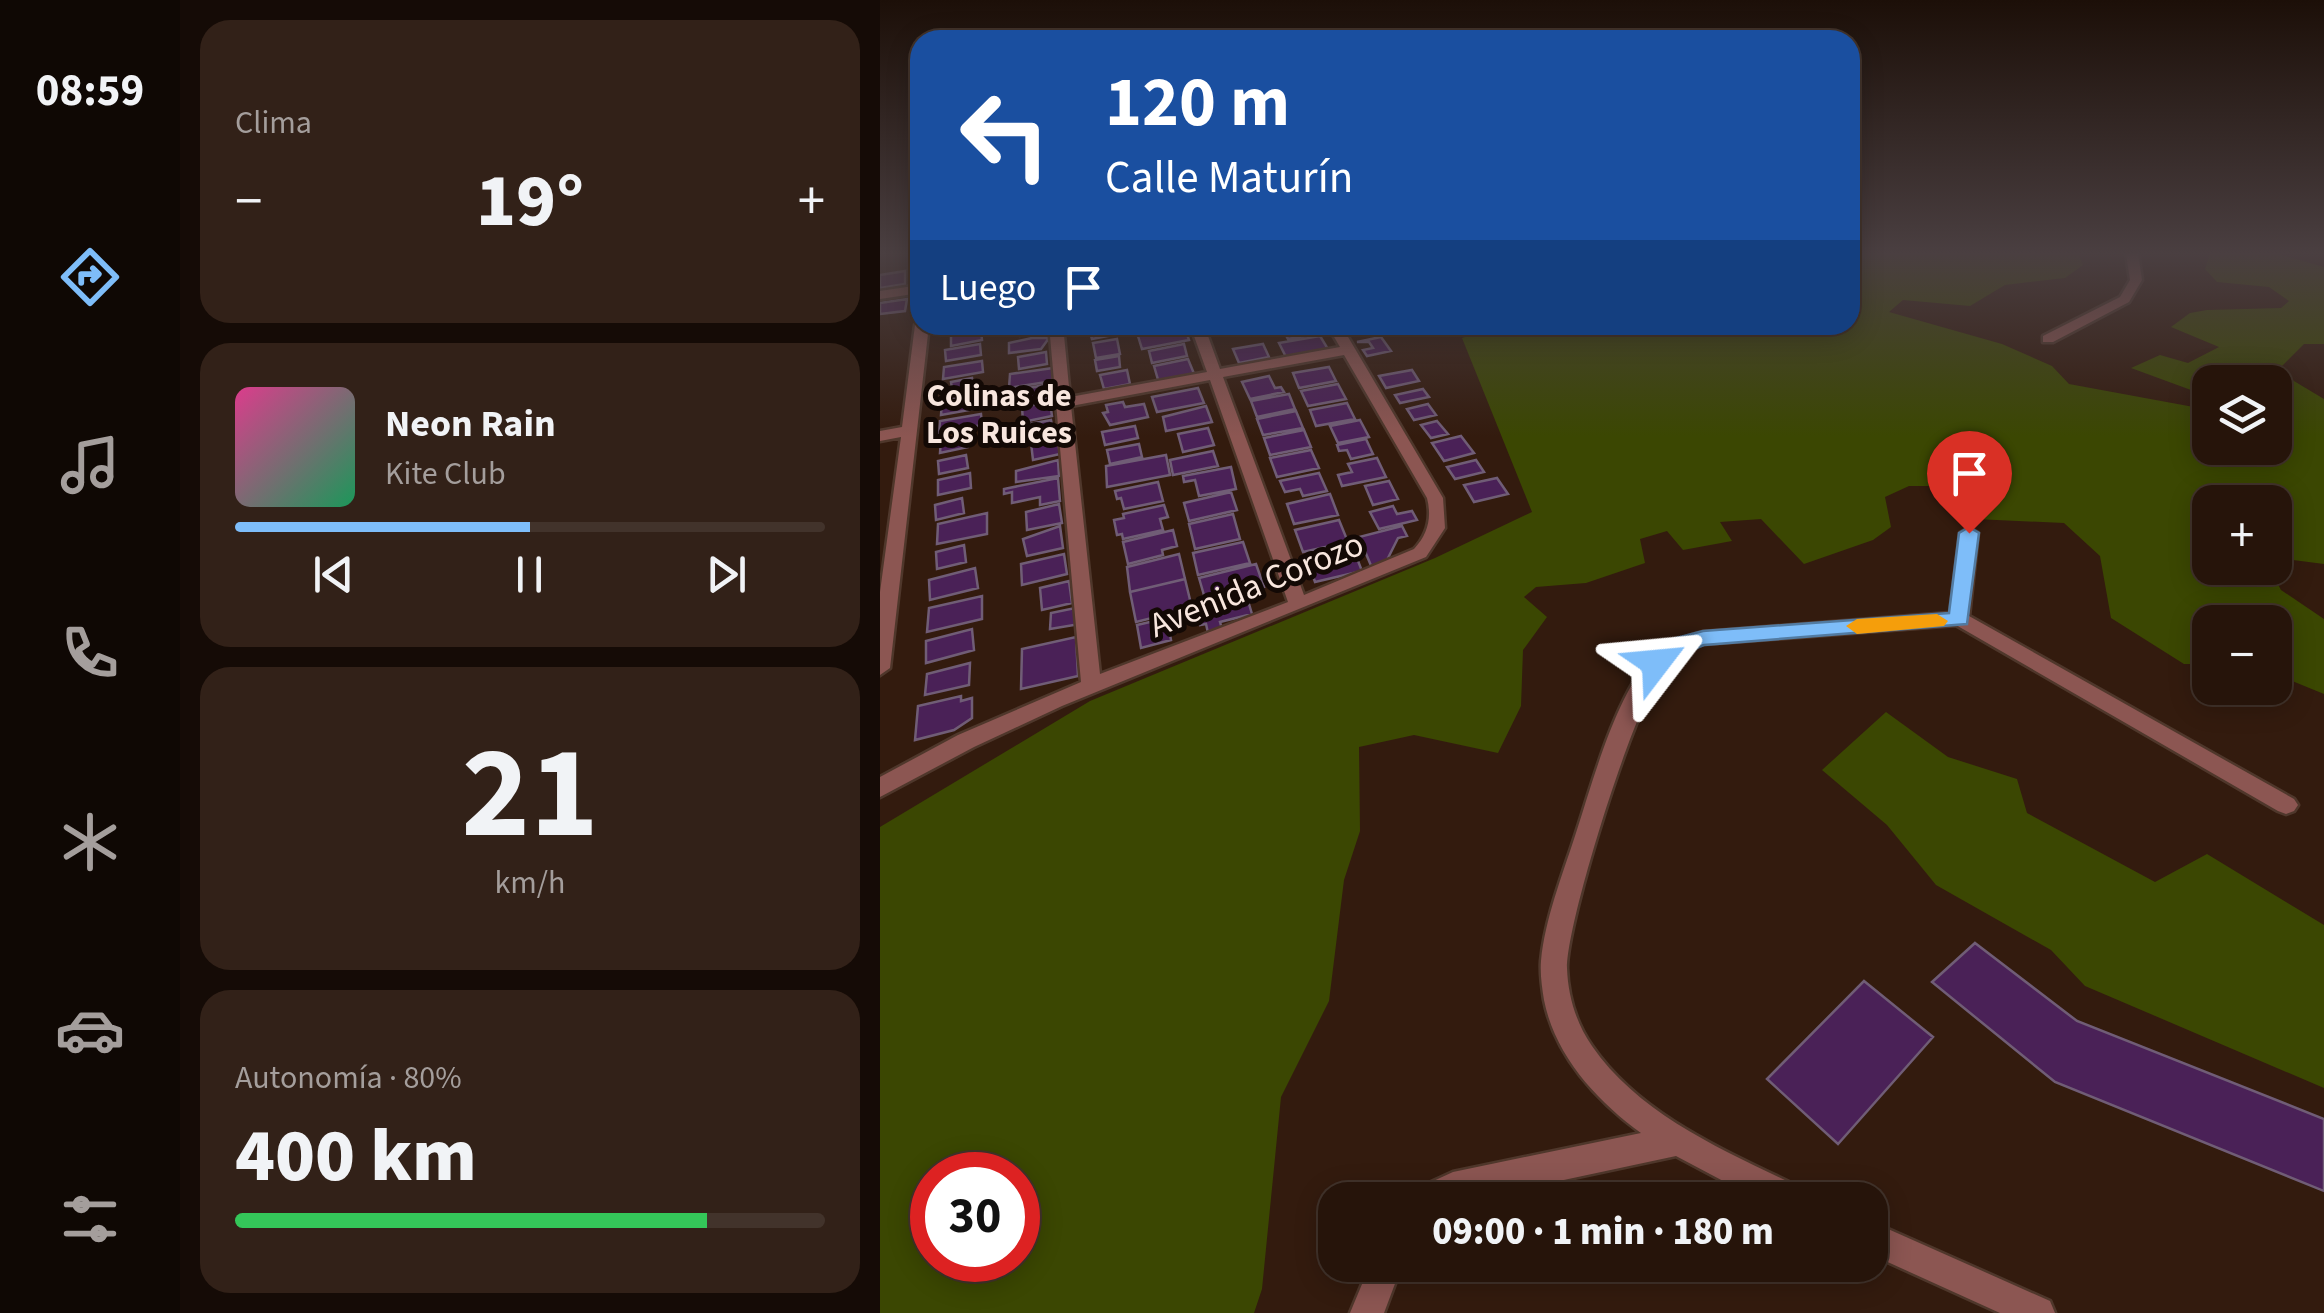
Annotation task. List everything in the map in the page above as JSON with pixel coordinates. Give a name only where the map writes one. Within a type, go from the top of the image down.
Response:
[{"type":"street","points":[[2048,339],[2096,314]]},
{"type":"street","points":[[880,668],[921,335]]},
{"type":"street","points":[[1057,335],[1091,682]]},
{"type":"street","points":[[1200,335],[1298,603]]},
{"type":"street","name":"Avenida Corozo","points":[[880,788],[953,744],[1091,682],[1420,553],[1433,540],[1438,525],[1435,498],[1340,335]]},
{"type":"street","points":[[1063,403],[1348,350]]},
{"type":"street","points":[[880,436],[911,430]]},
{"type":"street","points":[[1959,619],[1969,533]]},
{"type":"street","points":[[1757,1182],[1678,1142],[1622,1100],[1590,1066],[1564,1023],[1554,961],[1568,895],[1646,679],[1668,654],[1703,638],[1959,619],[2286,805]]},
{"type":"street","points":[[1482,1182],[1678,1142]]},
{"type":"street","points":[[1888,1246],[2038,1313]]},
{"type":"street","points":[[1367,1313],[1379,1282]]},
{"type":"green space","points":[[1860,314],[1897,314],[2002,344],[2052,366],[2069,384],[2192,407],[2192,465],[2292,465],[2292,380],[2324,399],[2324,564],[2292,560],[2292,485],[2192,485],[2192,585],[2278,585],[2324,619],[2324,694],[2292,681],[2292,605],[2192,605],[2192,664],[2184,664],[2111,618],[2100,556],[2064,523],[1975,519],[1941,486],[1909,486],[1885,497],[1891,527],[1873,540],[1804,564],[1761,519],[1720,522],[1732,541],[1683,550],[1667,531],[1640,539],[1645,563],[1586,583],[1536,587],[1524,597],[1547,617],[1523,650],[1521,706],[1498,753],[1414,735],[1359,747],[1360,831],[1344,880],[1329,1001],[1281,1097],[1262,1289],[1254,1313],[880,1313],[880,827],[1090,701],[1435,558],[1532,512],[1462,338],[1860,335]]},
{"type":"green space","points":[[2188,314],[2324,314],[2324,344],[2304,344],[2283,365],[2192,365],[2192,390],[2131,368],[2160,355],[2188,363],[2219,347],[2171,327]]},
{"type":"green space","points":[[1886,712],[1948,757],[2017,779],[2027,813],[2155,882],[2207,854],[2324,925],[2324,1088],[2085,986],[2051,950],[1936,885],[1887,825],[1822,770]]},
{"type":"building","points":[[951,335],[982,335],[982,340],[951,346]]},
{"type":"building","points":[[1187,335],[1189,340],[1142,349],[1138,336]]},
{"type":"building","points":[[1320,336],[1328,349],[1286,357],[1279,343]]},
{"type":"building","points":[[1381,337],[1391,351],[1367,356],[1363,350],[1373,348],[1369,342],[1357,342]]},
{"type":"building","points":[[1049,338],[1041,349],[1009,353],[1009,343]]},
{"type":"building","points":[[1117,339],[1120,354],[1096,358],[1093,343]]},
{"type":"building","points":[[980,344],[981,355],[946,361],[945,350]]},
{"type":"building","points":[[1184,344],[1187,356],[1152,363],[1149,351]]},
{"type":"building","points":[[1263,344],[1269,357],[1239,363],[1233,349]]},
{"type":"building","points":[[1046,352],[1047,364],[1019,369],[1018,357]]},
{"type":"building","points":[[1119,356],[1120,367],[1097,371],[1095,360]]},
{"type":"building","points":[[1188,359],[1195,376],[1159,383],[1154,366]]},
{"type":"building","points":[[982,361],[983,372],[943,379],[944,367]]},
{"type":"building","points":[[1329,367],[1336,381],[1299,388],[1293,373]]},
{"type":"building","points":[[1053,368],[1053,381],[1009,388],[1010,374]]},
{"type":"building","points":[[1127,370],[1130,384],[1104,389],[1100,375]]},
{"type":"building","points":[[1412,370],[1419,381],[1386,388],[1379,376]]},
{"type":"building","points":[[1269,376],[1275,388],[1281,387],[1284,392],[1250,399],[1242,382]]},
{"type":"building","points":[[972,378],[974,390],[953,395],[951,382]]},
{"type":"building","points":[[1051,384],[1052,398],[1011,405],[1011,391]]},
{"type":"building","points":[[1338,384],[1346,399],[1308,406],[1301,391]]},
{"type":"building","points":[[1198,388],[1204,403],[1157,412],[1152,397]]},
{"type":"building","points":[[1423,389],[1429,397],[1400,403],[1395,395]]},
{"type":"building","points":[[1289,394],[1295,409],[1257,417],[1251,401]]},
{"type":"building","points":[[975,395],[975,409],[941,415],[942,401]]},
{"type":"building","points":[[1050,402],[1052,416],[1023,422],[1022,407]]},
{"type":"building","points":[[1123,402],[1125,407],[1144,404],[1148,417],[1110,425],[1103,413],[1108,412],[1106,405]]},
{"type":"building","points":[[1347,403],[1355,419],[1316,426],[1310,410]]},
{"type":"building","points":[[1428,404],[1436,415],[1414,420],[1407,409]]},
{"type":"building","points":[[1206,406],[1212,422],[1166,431],[1163,417]]},
{"type":"building","points":[[1296,411],[1303,428],[1263,435],[1257,419]]},
{"type":"building","points":[[981,414],[982,425],[939,433],[940,421]]},
{"type":"building","points":[[1051,420],[1054,435],[1010,444],[1008,428]]},
{"type":"building","points":[[1360,420],[1369,437],[1338,443],[1330,426]]},
{"type":"building","points":[[1437,421],[1448,434],[1431,438],[1421,425]]},
{"type":"building","points":[[1135,426],[1138,438],[1105,445],[1102,432]]},
{"type":"building","points":[[1208,428],[1214,445],[1183,452],[1178,434]]},
{"type":"building","points":[[1304,430],[1311,447],[1270,455],[1264,438]]},
{"type":"building","points":[[968,434],[968,447],[940,453],[941,439]]},
{"type":"building","points":[[1065,436],[1058,442],[1060,454],[1033,460],[1031,443]]},
{"type":"building","points":[[1461,436],[1474,453],[1444,461],[1432,443]]},
{"type":"building","points":[[1366,439],[1373,454],[1351,459],[1347,450],[1339,451],[1337,445]]},
{"type":"building","points":[[1139,444],[1142,457],[1110,464],[1107,450]]},
{"type":"building","points":[[1311,450],[1319,468],[1277,477],[1270,458]]},
{"type":"building","points":[[1213,451],[1218,466],[1173,475],[1170,460]]},
{"type":"building","points":[[966,455],[968,468],[939,474],[938,461]]},
{"type":"building","points":[[1166,455],[1170,475],[1107,487],[1106,466]]},
{"type":"building","points":[[1377,458],[1386,477],[1342,486],[1338,475],[1352,472],[1348,464]]},
{"type":"building","points":[[1058,460],[1059,476],[1016,482],[1016,471]]},
{"type":"building","points":[[1476,460],[1484,472],[1455,479],[1447,467]]},
{"type":"building","points":[[1231,467],[1236,489],[1199,496],[1195,480],[1184,482],[1183,476]]},
{"type":"building","points":[[970,473],[971,488],[938,495],[938,480]]},
{"type":"building","points":[[1319,473],[1327,491],[1303,496],[1300,489],[1285,492],[1280,481]]},
{"type":"building","points":[[1058,478],[1060,501],[1040,505],[1040,497],[1012,503],[1012,492],[1004,494],[1004,489]]},
{"type":"building","points":[[1497,478],[1508,494],[1474,502],[1464,485]]},
{"type":"building","points":[[1389,481],[1398,499],[1373,505],[1365,486]]},
{"type":"building","points":[[1158,482],[1163,501],[1124,509],[1121,498],[1117,499],[1115,491]]},
{"type":"building","points":[[1231,492],[1237,510],[1189,521],[1184,503]]},
{"type":"building","points":[[1330,494],[1338,515],[1294,524],[1287,504]]},
{"type":"building","points":[[962,498],[964,513],[936,520],[935,505]]},
{"type":"building","points":[[1059,504],[1062,523],[1027,530],[1026,512]]},
{"type":"building","points":[[1164,505],[1168,517],[1160,519],[1163,530],[1123,539],[1122,534],[1117,535],[1114,520],[1124,518],[1123,514]]},
{"type":"building","points":[[1393,506],[1397,514],[1412,511],[1417,520],[1379,529],[1370,512]]},
{"type":"building","points":[[987,513],[987,534],[937,544],[938,524]]},
{"type":"building","points":[[1233,514],[1240,539],[1195,549],[1189,524]]},
{"type":"building","points":[[1339,520],[1348,542],[1303,552],[1295,530]]},
{"type":"building","points":[[1060,526],[1063,548],[1027,556],[1023,539]]},
{"type":"building","points":[[1402,526],[1407,536],[1398,538],[1387,560],[1372,568],[1359,537]]},
{"type":"building","points":[[1173,530],[1177,546],[1162,550],[1163,555],[1128,564],[1123,542]]},
{"type":"building","points":[[1243,542],[1250,563],[1198,575],[1193,553]]},
{"type":"building","points":[[964,545],[966,562],[937,569],[936,552]]},
{"type":"building","points":[[1353,548],[1362,571],[1315,582],[1307,559]]},
{"type":"building","points":[[1064,554],[1067,574],[1022,585],[1021,564]]},
{"type":"building","points":[[1179,554],[1185,579],[1130,592],[1127,567]]},
{"type":"building","points":[[1256,564],[1264,587],[1206,602],[1199,578]]},
{"type":"building","points":[[975,568],[978,588],[930,600],[929,580]]},
{"type":"building","points":[[1185,579],[1192,608],[1136,622],[1130,592]]},
{"type":"building","points":[[1069,581],[1072,603],[1042,610],[1040,588]]},
{"type":"building","points":[[1246,594],[1252,614],[1220,622],[1222,629],[1208,633],[1206,624],[1200,625],[1195,606]]},
{"type":"building","points":[[982,596],[982,619],[927,632],[929,608]]},
{"type":"building","points":[[1080,607],[1080,624],[1050,629],[1051,613]]},
{"type":"building","points":[[1167,618],[1171,640],[1141,648],[1137,625]]},
{"type":"building","points":[[972,629],[974,650],[926,663],[926,641]]},
{"type":"building","points":[[1076,637],[1078,676],[1021,689],[1022,649]]},
{"type":"building","points":[[970,663],[969,685],[925,695],[927,674]]},
{"type":"building","points":[[961,696],[961,701],[972,698],[972,718],[954,730],[915,740],[918,706]]},
{"type":"building","points":[[1975,943],[2077,1021],[2324,1119],[2324,1191],[2055,1082],[1932,982]]},
{"type":"building","points":[[1864,981],[1933,1037],[1838,1144],[1767,1079]]},
{"type":"slow traffic","points":[[1857,626],[1937,621]]},
{"type":"district","name":"Colinas de Los Ruices","points":[[999,414]]},
{"type":"route","points":[[1656,663],[1681,645],[1703,638],[1959,619],[1969,533]]}]
